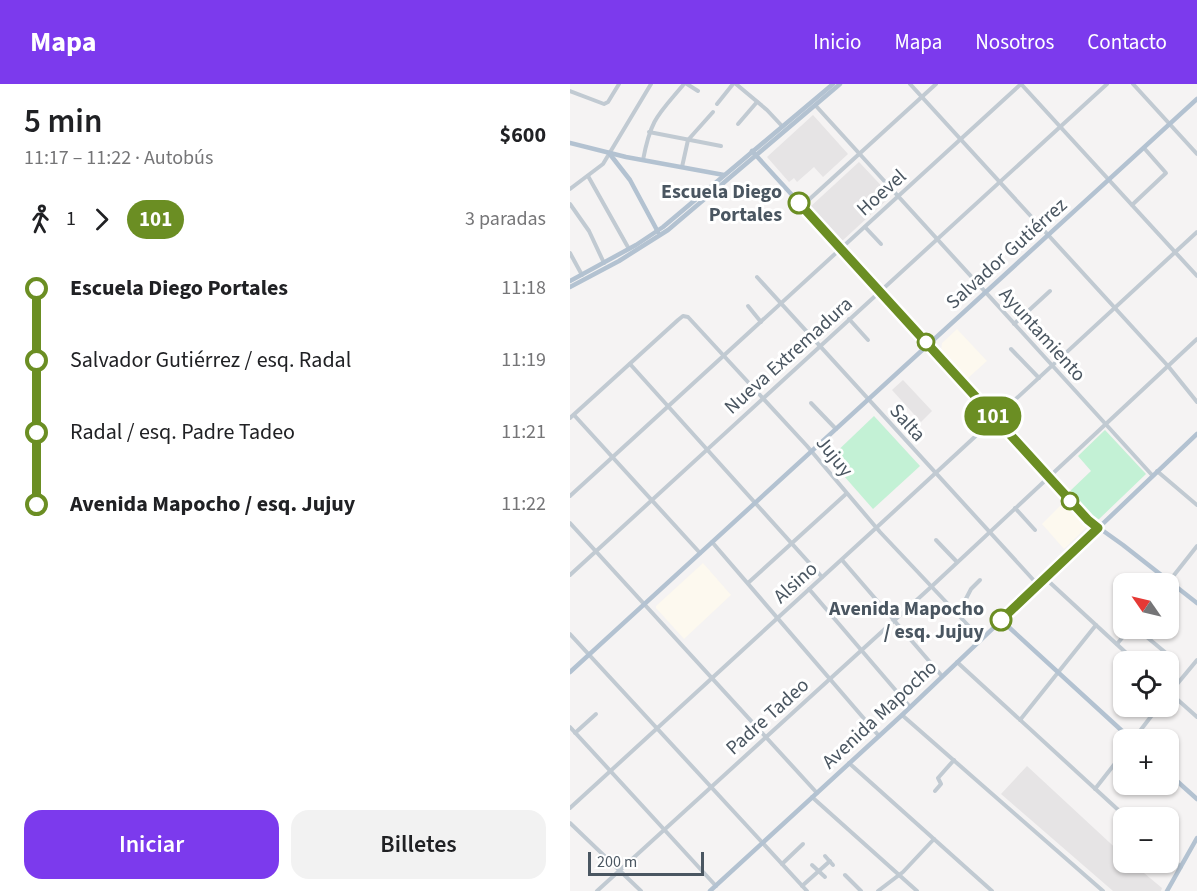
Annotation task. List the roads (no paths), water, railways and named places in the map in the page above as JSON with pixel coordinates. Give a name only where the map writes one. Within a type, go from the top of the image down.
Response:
[{"type":"main road","points":[[570,287],[619,261],[659,233],[833,84]]},
{"type":"main road","points":[[570,281],[659,233],[724,175],[816,106],[840,84]]},
{"type":"main road","name":"Salvador Gutiérrez","points":[[570,672],[1197,99]]},
{"type":"main road","points":[[570,143],[609,153],[724,175]]},
{"type":"main road","points":[[609,153],[630,180],[659,233]]},
{"type":"main road","points":[[754,153],[1088,520],[1156,573]]},
{"type":"main road","name":"Avenida Mapocho","points":[[710,891],[902,715],[1197,434]]},
{"type":"main road","points":[[1179,590],[1197,603]]},
{"type":"main road","points":[[1001,620],[1121,729]]},
{"type":"main road","points":[[1179,783],[1197,799]]},
{"type":"main road","points":[[1167,891],[1197,838]]},
{"type":"street","points":[[570,90],[600,104],[606,103],[618,84]]},
{"type":"street","points":[[570,189],[601,166],[651,84]]},
{"type":"street","points":[[643,160],[649,132],[660,110],[685,84],[698,91]]},
{"type":"street","points":[[717,104],[734,84],[782,126]]},
{"type":"street","points":[[910,84],[1168,366],[1197,402]]},
{"type":"street","points":[[802,206],[936,84]]},
{"type":"street","points":[[1021,84],[1197,276]]},
{"type":"street","name":"Hoevel","points":[[570,496],[1021,84]]},
{"type":"street","name":"Nueva Extremadura","points":[[570,575],[1107,84]]},
{"type":"street","points":[[1133,84],[1197,154]]},
{"type":"street","points":[[738,124],[757,102]]},
{"type":"street","name":"Ayuntamiento","points":[[816,106],[1152,475]]},
{"type":"street","points":[[682,167],[688,140],[713,112]]},
{"type":"street","points":[[649,132],[721,146]]},
{"type":"street","points":[[1132,205],[1166,174],[1144,148]]},
{"type":"street","points":[[588,176],[629,249]]},
{"type":"street","points":[[570,204],[585,225],[604,262]]},
{"type":"street","points":[[866,226],[881,244]]},
{"type":"street","name":"Alsino","points":[[570,808],[1197,232]]},
{"type":"street","points":[[570,253],[582,275]]},
{"type":"street","name":"Salta","points":[[757,277],[1038,585]]},
{"type":"street","points":[[1014,324],[1050,291]]},
{"type":"street","points":[[748,306],[761,322]]},
{"type":"street","name":"Jujuy","points":[[630,364],[682,316],[688,317],[764,398],[876,528],[981,639]]},
{"type":"street","points":[[849,319],[867,340]]},
{"type":"street","name":"Padre Tadeo","points":[[597,891],[931,587],[1197,339]]},
{"type":"street","points":[[1011,350],[1039,378]]},
{"type":"street","points":[[700,553],[613,457],[572,417],[630,364],[823,577]]},
{"type":"street","points":[[811,403],[836,429]]},
{"type":"street","points":[[1157,471],[1197,505]]},
{"type":"street","points":[[748,583],[846,494]]},
{"type":"street","points":[[1015,508],[1035,530]]},
{"type":"street","points":[[570,523],[817,793]]},
{"type":"street","points":[[936,540],[957,562]]},
{"type":"street","points":[[712,542],[879,736]]},
{"type":"street","points":[[1175,573],[1197,546]]},
{"type":"street","points":[[842,560],[942,676]]},
{"type":"street","points":[[1045,578],[1125,651]]},
{"type":"street","points":[[958,615],[970,589],[980,580]]},
{"type":"street","points":[[809,589],[910,707]]},
{"type":"street","points":[[1020,720],[1096,625]]},
{"type":"street","points":[[570,634],[807,891]]},
{"type":"street","points":[[1118,644],[1122,639]]},
{"type":"street","points":[[1149,639],[1164,651]]},
{"type":"street","points":[[1179,681],[1197,660]]},
{"type":"street","points":[[957,662],[1115,807]]},
{"type":"street","points":[[1179,702],[1197,717]]},
{"type":"street","points":[[575,733],[597,714]]},
{"type":"street","points":[[902,715],[1103,891]]},
{"type":"street","points":[[1141,729],[1151,717]]},
{"type":"street","points":[[570,727],[716,886]]},
{"type":"street","points":[[935,791],[941,784],[938,778],[954,760]]},
{"type":"street","points":[[849,763],[992,891]]},
{"type":"street","points":[[1095,789],[1113,766]]},
{"type":"street","points":[[812,797],[916,891]]},
{"type":"street","points":[[570,823],[641,891]]},
{"type":"street","points":[[878,891],[899,875],[934,839]]},
{"type":"street","points":[[782,864],[803,844]]},
{"type":"street","points":[[802,886],[832,863],[825,856]]},
{"type":"street","points":[[813,865],[825,877]]},
{"type":"street","points":[[846,875],[861,891]]},
{"type":"place","name":"Escuela Diego Portales","points":[[799,203]]},
{"type":"place","name":"Avenida Mapocho / esq. Jujuy","points":[[1001,620]]}]
